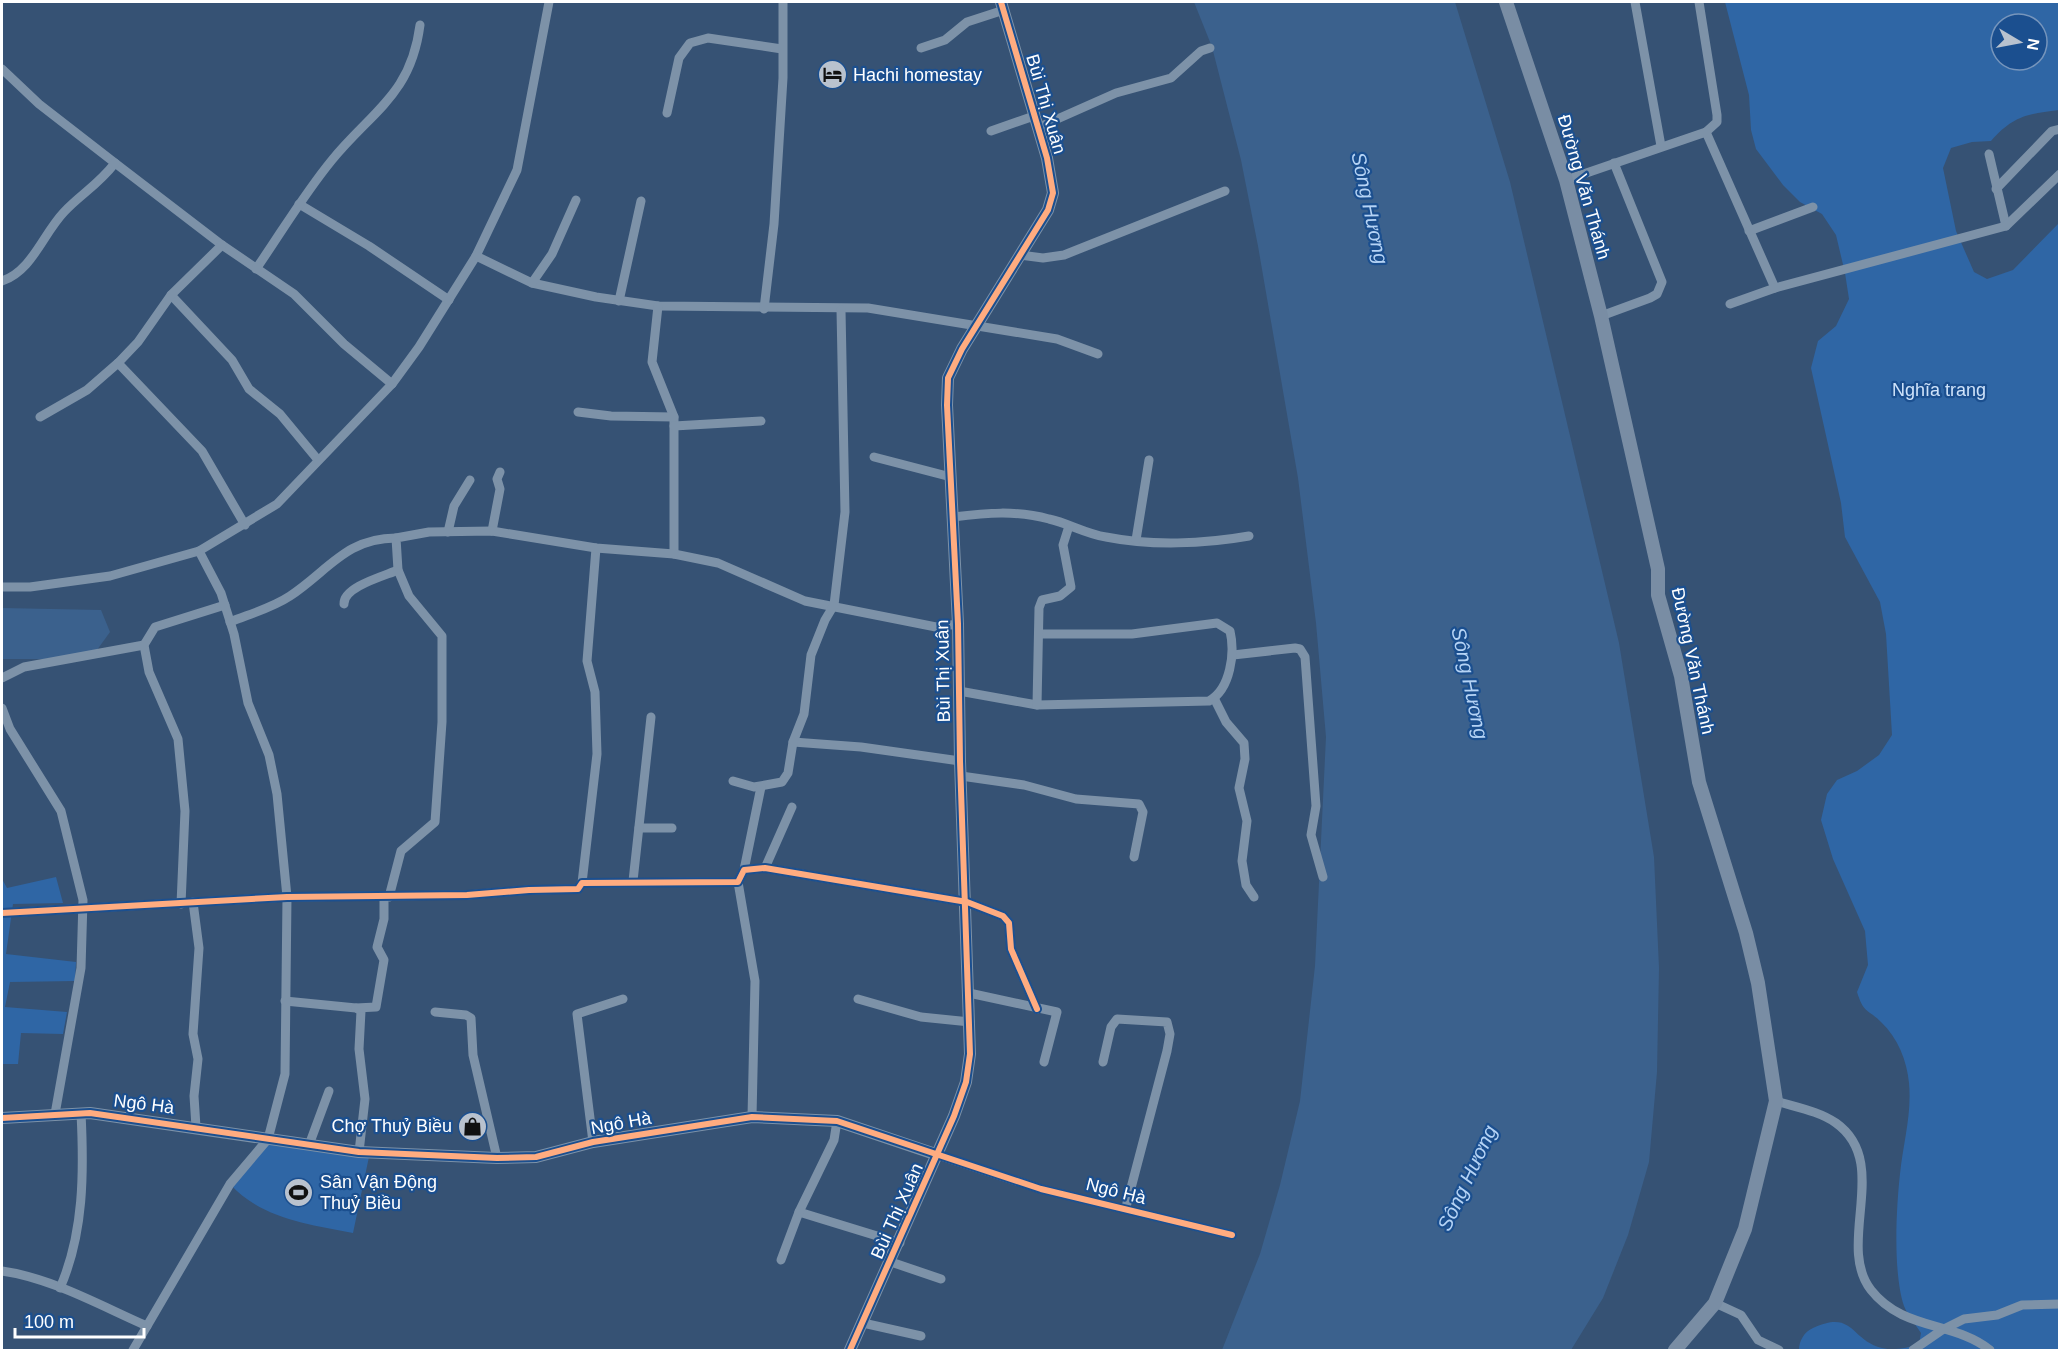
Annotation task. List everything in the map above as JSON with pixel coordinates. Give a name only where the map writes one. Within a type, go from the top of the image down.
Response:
[{"type":"main road","name":"Đường Văn Thánh","points":[[1506,2],[1566,180],[1601,316],[1658,570],[1658,595],[1681,676],[1699,782],[1746,933],[1755,973],[1776,1101],[1745,1229],[1715,1303],[1675,1350]]},
{"type":"street","points":[[2,586],[30,587],[110,576],[199,551],[277,504],[392,384],[419,347],[476,256],[517,170],[549,2]]},
{"type":"street","points":[[764,309],[774,224],[783,2]]},
{"type":"street","points":[[1635,2],[1661,146]]},
{"type":"street","points":[[1566,180],[1706,132],[1717,122],[1700,2]]},
{"type":"street","points":[[921,48],[945,40],[967,22],[1003,6]]},
{"type":"street","name":"Bùi Thị Xuân","points":[[850,1350],[938,1155],[966,1082],[970,1054],[967,902],[960,761],[958,624],[947,405],[948,378],[975,326],[1048,210],[1053,193],[1047,158],[1003,6]]},
{"type":"street","points":[[256,269],[299,204],[342,148],[392,96],[412,61],[420,25]]},
{"type":"street","points":[[667,113],[679,58],[690,43],[708,38],[782,49]]},
{"type":"street","points":[[991,131],[1035,122],[1116,93],[1171,78],[1202,51],[1210,48]]},
{"type":"street","points":[[2,69],[39,104],[115,163],[222,245],[294,294],[345,344],[392,384]]},
{"type":"street","points":[[1996,189],[2047,135],[2060,129]]},
{"type":"street","points":[[1706,132],[1775,288]]},
{"type":"street","points":[[1989,154],[2006,226]]},
{"type":"street","points":[[2,281],[9,279],[29,261],[63,213],[97,185],[115,163]]},
{"type":"street","points":[[1601,316],[1650,298],[1657,294],[1662,282],[1614,163]]},
{"type":"street","points":[[1730,304],[1775,288],[2006,226],[2060,174]]},
{"type":"street","points":[[1020,255],[1043,258],[1064,255],[1225,190]]},
{"type":"street","points":[[532,283],[552,254],[576,200]]},
{"type":"street","points":[[619,301],[641,201]]},
{"type":"street","points":[[299,204],[369,246],[449,300]]},
{"type":"street","points":[[1749,231],[1813,207]]},
{"type":"street","points":[[40,417],[87,390],[118,363],[138,342],[171,295],[222,245]]},
{"type":"street","points":[[476,256],[532,283],[619,301],[658,306],[764,309],[868,308],[1057,339],[1098,354]]},
{"type":"street","points":[[171,295],[232,360],[249,389],[288,422],[318,460]]},
{"type":"street","points":[[658,306],[652,362],[674,422],[674,554]]},
{"type":"street","points":[[733,781],[761,787],[782,782],[788,773],[793,742],[804,714],[811,655],[825,620],[834,605],[845,512],[841,310]]},
{"type":"street","points":[[118,363],[202,451],[244,525]]},
{"type":"street","points":[[578,412],[674,422],[761,421]]},
{"type":"street","points":[[874,457],[951,477]]},
{"type":"street","points":[[1136,540],[1149,460]]},
{"type":"street","points":[[492,531],[500,489],[497,479],[500,472]]},
{"type":"street","points":[[448,532],[454,506],[470,480]]},
{"type":"street","points":[[953,517],[1005,511],[1051,519],[1106,537],[1136,540],[1211,541],[1249,536]]},
{"type":"street","points":[[1037,705],[1040,603],[1047,598],[1060,596],[1071,587],[1063,544],[1069,526]]},
{"type":"street","points":[[230,622],[287,598],[354,545],[379,538],[396,538],[429,532],[492,531],[596,548],[674,554],[718,563],[805,601],[936,627],[958,624]]},
{"type":"street","points":[[285,1001],[356,1008],[376,1007],[384,960],[377,947],[387,897],[401,851],[435,822],[442,722],[442,636],[409,596],[398,570],[396,538]]},
{"type":"street","points":[[2,913],[287,897],[387,897],[578,889],[582,883],[597,754],[595,692],[587,661],[596,548]]},
{"type":"street","points":[[133,1350],[230,1184],[268,1139],[285,1074],[287,897],[273,774],[269,755],[248,703],[225,605],[199,551]]},
{"type":"street","points":[[344,604],[344,598],[350,590],[398,570]]},
{"type":"street","points":[[181,904],[185,811],[178,739],[149,672],[144,645],[155,627],[225,605]]},
{"type":"street","points":[[959,692],[1037,705],[1199,701],[1214,698],[1226,679],[1233,655],[1230,631],[1217,623],[1132,634],[1039,634]]},
{"type":"street","points":[[2,678],[24,667],[144,645]]},
{"type":"street","points":[[1233,655],[1295,648],[1300,649],[1305,657],[1316,806],[1311,835],[1323,877]]},
{"type":"street","points":[[1214,698],[1226,722],[1244,743],[1245,759],[1239,788],[1247,821],[1242,861],[1246,885],[1254,897]]},
{"type":"street","points":[[2,708],[10,729],[61,811],[82,892],[84,910],[81,968],[55,1114]]},
{"type":"street","points":[[633,881],[651,717]]},
{"type":"street","points":[[793,742],[861,747],[960,761]]},
{"type":"street","points":[[961,776],[1024,785],[1076,799],[1139,804],[1143,812],[1134,857]]},
{"type":"street","points":[[752,1117],[755,981],[738,882],[744,870],[761,787]]},
{"type":"street","points":[[765,868],[792,807]]},
{"type":"street","points":[[639,828],[672,828]]},
{"type":"street","points":[[744,870],[765,868],[967,902],[1003,916],[1009,923],[1011,949],[1037,1009]]},
{"type":"street","points":[[582,883],[738,882]]},
{"type":"street","points":[[193,902],[199,948],[193,1034],[198,1059],[194,1096],[196,1127]]},
{"type":"street","points":[[969,993],[1058,1014],[1044,1062]]},
{"type":"street","points":[[593,1142],[577,1014],[623,999]]},
{"type":"street","points":[[858,999],[921,1017],[970,1022]]},
{"type":"street","points":[[356,1008],[362,1015],[359,1049],[365,1099],[358,1152]]},
{"type":"street","points":[[435,1012],[471,1018],[473,1055],[497,1158]]},
{"type":"street","points":[[1102,1062],[1111,1027],[1118,1019],[1167,1022],[1170,1034],[1167,1051],[1126,1207]]},
{"type":"street","points":[[309,1145],[329,1091]]},
{"type":"street","points":[[1776,1101],[1836,1123],[1849,1138],[1859,1158],[1863,1186],[1859,1267],[1870,1289],[1891,1310],[1907,1319],[1984,1345],[1990,1350]]},
{"type":"street","points":[[60,1288],[76,1242],[80,1216],[83,1160],[81,1113]]},
{"type":"street","name":"Ngô Hà","points":[[2,1118],[81,1113],[196,1127],[358,1152],[497,1158],[536,1157],[593,1142],[752,1117],[837,1122],[1041,1189],[1126,1207],[1232,1235]]},
{"type":"street","points":[[781,1260],[799,1212],[834,1140],[837,1122]]},
{"type":"street","points":[[799,1212],[900,1243]]},
{"type":"street","points":[[891,1262],[941,1279]]},
{"type":"street","points":[[2,1271],[21,1274],[60,1288],[147,1326]]},
{"type":"street","points":[[1715,1303],[1741,1315],[1758,1340],[1779,1350]]},
{"type":"street","points":[[1913,1350],[1942,1330],[1964,1319],[1997,1315],[2022,1305],[2060,1304]]},
{"type":"street","points":[[863,1323],[921,1336]]},
{"type":"green space","name":"Nghĩa trang","points":[[1725,2],[2059,2],[2059,110],[2038,113],[2014,121],[1991,141],[1972,142],[1951,148],[1943,168],[1956,231],[1974,272],[1987,279],[2013,270],[2059,223],[2059,1350],[1799,1350],[1801,1340],[1807,1332],[1826,1323],[1844,1324],[1863,1339],[1887,1349],[1901,1349],[1919,1344],[1921,1333],[1904,1306],[1897,1259],[1901,1163],[1910,1095],[1908,1075],[1897,1043],[1887,1028],[1864,1007],[1859,999],[1857,992],[1868,965],[1865,931],[1833,859],[1821,820],[1827,794],[1837,780],[1857,771],[1879,755],[1892,735],[1886,634],[1880,602],[1845,537],[1841,503],[1811,368],[1818,341],[1836,326],[1849,299],[1836,235],[1822,214],[1800,202],[1783,185],[1756,149],[1751,130],[1749,95]]},
{"type":"green space","points":[[56,877],[63,903],[13,904],[6,954],[76,962],[75,981],[10,982],[5,1007],[67,1012],[63,1034],[21,1033],[18,1064],[2,1064],[2,879],[7,888]]},
{"type":"green space","name":"Sân Vận Động Thuỷ Biều","points":[[268,1139],[370,1152],[353,1233],[303,1223],[271,1213],[243,1196],[230,1184]]},
{"type":"water","name":"Sông Hương","points":[[1194,2],[1455,2],[1510,182],[1619,643],[1654,857],[1659,968],[1657,1072],[1649,1162],[1628,1235],[1603,1298],[1571,1350],[1222,1350],[1260,1254],[1280,1185],[1300,1101],[1315,966],[1326,737],[1316,623],[1298,478],[1258,246],[1241,160],[1212,47]]},
{"type":"water","points":[[2,608],[101,610],[110,632],[97,650],[46,659],[2,659]]},
{"type":"cycle path","points":[[850,1350],[954,1116],[966,1082],[970,1054],[960,761],[958,624],[947,405],[948,378],[962,349],[1048,210],[1053,193],[1047,158],[1001,2]]},
{"type":"cycle path","points":[[2,913],[287,897],[467,895],[578,889],[582,883],[738,882],[744,870],[765,868],[967,902],[1003,916],[1009,923],[1011,949],[1037,1009]]},
{"type":"cycle path","points":[[2,1118],[90,1113],[359,1152],[497,1158],[536,1157],[593,1142],[752,1117],[837,1121],[1041,1189],[1232,1235]]},
{"type":"place","name":"Hachi homestay","points":[[832,75]]},
{"type":"place","name":"Chợ Thuỷ Biều","points":[[473,1126]]},
{"type":"place","name":"Sân Vận Động Thuỷ Biều","points":[[299,1192]]}]
